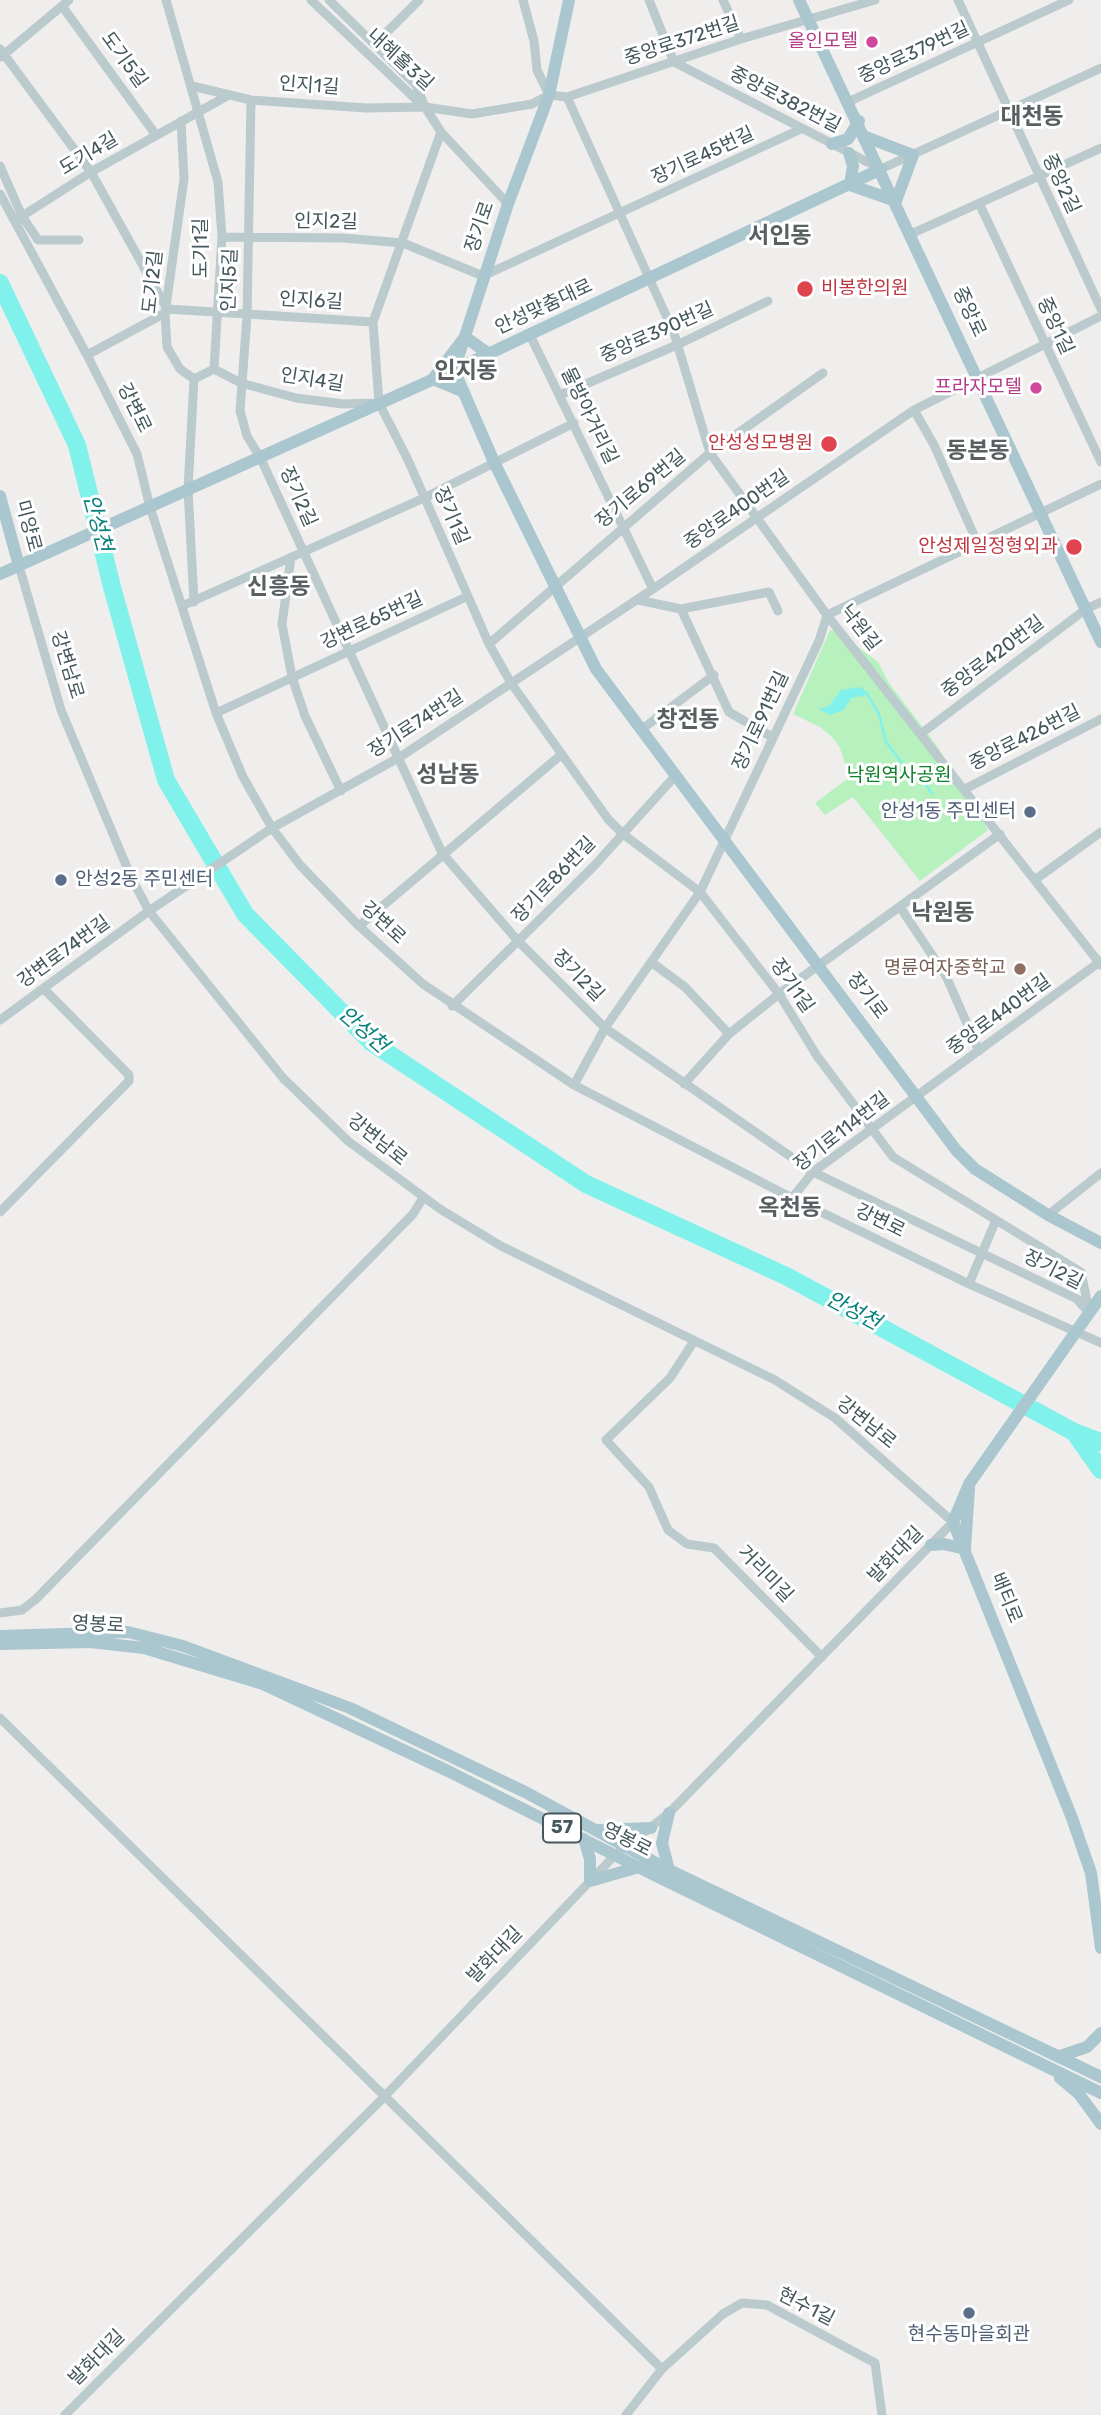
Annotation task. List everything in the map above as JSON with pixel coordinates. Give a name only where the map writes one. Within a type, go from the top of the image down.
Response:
[{"type":"main road","name":"장기로","points":[[569,0],[550,95],[508,204],[454,370],[494,462],[579,639],[596,668],[957,1150],[975,1169],[1048,1215],[1101,1242]]},
{"type":"main road","name":"중앙로","points":[[799,0],[859,121],[1101,642]]},
{"type":"main road","points":[[832,144],[848,139],[859,121]]},
{"type":"main road","points":[[849,153],[853,166],[850,185],[896,201],[913,155],[866,137]]},
{"type":"main road","name":"안성맞춤대로","points":[[0,574],[650,280],[881,169]]},
{"type":"main road","points":[[464,392],[433,379],[465,337],[489,354]]},
{"type":"main road","name":"미양로","points":[[0,496],[24,563]]},
{"type":"main road","points":[[953,1522],[964,1503],[969,1484],[1101,1296]]},
{"type":"main road","points":[[931,1545],[944,1544],[965,1549],[964,1503]]},
{"type":"main road","name":"배티로","points":[[953,1522],[1078,1835],[1091,1873],[1101,1948]]},
{"type":"main road","name":"영봉로","points":[[0,1636],[128,1632],[183,1646],[350,1708],[527,1793],[669,1870],[1101,2077]]},
{"type":"main road","name":"영봉로","points":[[0,1644],[90,1642],[144,1648],[263,1684],[369,1732],[1101,2093]]},
{"type":"main road","points":[[669,1813],[662,1843],[669,1870]]},
{"type":"main road","points":[[596,1830],[651,1828]]},
{"type":"main road","points":[[584,1839],[590,1859],[590,1881],[639,1867]]},
{"type":"main road","points":[[1060,2056],[1087,2047],[1101,2033]]},
{"type":"main road","points":[[1047,2066],[1079,2094],[1101,2124]]},
{"type":"street","name":"도기1길","points":[[166,0],[218,182],[222,237],[214,369]]},
{"type":"street","name":"내혜홀3길","points":[[311,0],[425,107]]},
{"type":"street","name":"내혜홀3길","points":[[328,0],[416,85],[425,107]]},
{"type":"street","points":[[375,44],[419,0]]},
{"type":"street","points":[[523,0],[534,41],[537,70],[550,95]]},
{"type":"street","points":[[649,0],[674,62]]},
{"type":"street","points":[[723,0],[741,39]]},
{"type":"street","name":"중앙로372번길","points":[[550,95],[567,97],[741,39],[875,0]]},
{"type":"street","name":"중앙2길","points":[[958,0],[1007,111],[1101,309]]},
{"type":"street","name":"중앙로379번길","points":[[850,102],[1069,0]]},
{"type":"street","name":"도기5길","points":[[156,135],[66,3],[1,54],[90,172],[166,311]]},
{"type":"street","name":"중앙로382번길","points":[[674,62],[881,169]]},
{"type":"street","name":"안성맞춤대로","points":[[881,169],[1101,68]]},
{"type":"street","name":"인지1길","points":[[192,86],[251,100],[366,108],[425,107],[472,114],[532,104],[550,95]]},
{"type":"street","name":"도기4길","points":[[19,218],[90,172],[227,96]]},
{"type":"street","points":[[567,97],[650,280]]},
{"type":"street","name":"인지5길","points":[[251,100],[247,316],[240,411],[247,436],[260,457]]},
{"type":"street","points":[[425,107],[442,131],[508,204]]},
{"type":"street","name":"도기2길","points":[[181,121],[184,179],[166,311],[167,347],[180,369],[194,379]]},
{"type":"street","name":"장기로45번길","points":[[483,276],[801,130]]},
{"type":"street","points":[[379,403],[373,322],[442,131]]},
{"type":"street","points":[[911,234],[1101,148]]},
{"type":"street","points":[[0,166],[19,218],[38,240],[79,240]]},
{"type":"street","name":"강변로","points":[[0,194],[19,218],[137,454],[147,508],[183,606],[216,713],[243,777],[270,830],[300,865],[359,926],[452,1006],[574,1085],[792,1198],[969,1284],[1101,1343]]},
{"type":"street","name":"중앙1길","points":[[979,203],[1101,462]]},
{"type":"street","name":"인지2길","points":[[222,237],[343,238],[403,243],[483,276]]},
{"type":"street","name":"낙원길","points":[[650,280],[677,345],[710,453],[827,615],[1100,962]]},
{"type":"street","name":"중앙로390번길","points":[[559,395],[677,345],[768,300]]},
{"type":"street","points":[[87,355],[166,311]]},
{"type":"street","name":"인지6길","points":[[166,311],[373,322]]},
{"type":"street","name":"중앙로400번길","points":[[579,639],[914,410],[1101,316]]},
{"type":"street","name":"물방아거리길","points":[[530,335],[653,589]]},
{"type":"street","points":[[194,602],[188,489],[194,379],[214,369]]},
{"type":"street","name":"인지4길","points":[[214,369],[241,383],[296,398],[343,404],[379,403]]},
{"type":"street","name":"장기로69번길","points":[[554,587],[710,453],[823,373]]},
{"type":"street","name":"장기1길","points":[[379,403],[424,498],[466,597],[511,683],[623,834],[700,892],[779,994],[817,1056],[893,1157],[1081,1272],[1089,1313]]},
{"type":"street","points":[[914,410],[934,445],[977,542]]},
{"type":"street","points":[[183,606],[424,498],[574,424]]},
{"type":"street","name":"장기2길","points":[[260,457],[442,853],[518,942],[605,1028],[813,1171],[982,1256],[1077,1299],[1089,1313]]},
{"type":"street","points":[[827,615],[1101,484]]},
{"type":"street","points":[[291,557],[282,624],[292,677],[305,716],[341,791]]},
{"type":"street","name":"강변남로","points":[[24,563],[61,710],[131,877],[149,911],[283,1078],[348,1141],[423,1198],[501,1246],[775,1380],[835,1418],[953,1522]]},
{"type":"street","points":[[489,644],[554,587]]},
{"type":"street","points":[[638,600],[681,609],[769,592],[778,611]]},
{"type":"street","name":"강변로65번길","points":[[216,713],[466,597]]},
{"type":"street","name":"중앙로420번길","points":[[922,733],[1086,609],[1101,602]]},
{"type":"street","points":[[681,609],[729,712],[772,737]]},
{"type":"street","name":"장기로91번길","points":[[574,1085],[605,1028],[700,892],[819,641],[827,615]]},
{"type":"street","name":"장기로74번길","points":[[169,898],[270,830],[400,757],[579,639]]},
{"type":"street","points":[[642,729],[714,675]]},
{"type":"street","name":"중앙로426번길","points":[[965,789],[1101,719]]},
{"type":"street","points":[[359,926],[562,754]]},
{"type":"street","name":"장기로86번길","points":[[452,1006],[623,834],[676,775]]},
{"type":"street","points":[[1036,879],[1101,832]]},
{"type":"street","points":[[684,1084],[729,1034],[779,994],[1000,834]]},
{"type":"street","name":"강변로74번길","points":[[0,1020],[169,898]]},
{"type":"street","points":[[900,907],[946,976],[979,1051]]},
{"type":"street","points":[[651,962],[685,987],[729,1034]]},
{"type":"street","name":"중앙로440번길","points":[[917,1097],[1100,962]]},
{"type":"street","points":[[0,1212],[129,1081],[129,1075],[44,989]]},
{"type":"street","name":"장기로114번길","points":[[792,1198],[813,1171],[917,1097]]},
{"type":"street","points":[[1048,1215],[1101,1173]]},
{"type":"street","points":[[0,1613],[22,1610],[36,1599],[413,1214],[423,1198]]},
{"type":"street","points":[[969,1284],[996,1220]]},
{"type":"street","name":"거리미길","points":[[694,1340],[670,1378],[606,1440],[649,1487],[668,1530],[687,1544],[715,1548],[822,1657]]},
{"type":"street","name":"발화대길","points":[[65,2415],[383,2098],[615,1855],[669,1813],[953,1522]]},
{"type":"street","points":[[0,1718],[383,2098],[662,2369]]},
{"type":"street","name":"현수1길","points":[[626,2415],[662,2369],[723,2314],[742,2303],[767,2305],[876,2363],[882,2415]]},
{"type":"green space","name":"낙원역사공원","points":[[830,630],[837,631],[878,662],[889,683],[937,746],[988,830],[920,881],[853,797],[825,815],[815,803],[850,777],[839,746],[831,736],[820,727],[793,714]]},
{"type":"water","points":[[861,687],[866,692],[864,696],[851,698],[844,710],[830,715],[818,709],[829,706],[841,690]]},
{"type":"waterway","name":"안성천","points":[[0,283],[77,445],[112,587],[166,780],[245,914],[371,1042],[586,1184],[788,1277],[1074,1432],[1101,1442]]},
{"type":"waterway","points":[[866,692],[879,714],[886,742],[913,777],[922,779],[932,794]]},
{"type":"waterway","points":[[1074,1432],[1101,1470]]},
{"type":"place","name":"올인모텔","points":[[872,42]]},
{"type":"place","name":"비봉한의원","points":[[805,289]]},
{"type":"place","name":"프라자모텔","points":[[1036,388]]},
{"type":"place","name":"안성성모병원","points":[[829,444]]},
{"type":"place","name":"안성제일정형외과","points":[[1074,547]]},
{"type":"place","name":"안성1동 주민센터","points":[[1030,812]]},
{"type":"place","name":"안성2동 주민센터","points":[[61,880]]},
{"type":"place","name":"명륜여자중학교","points":[[1020,969]]},
{"type":"place","name":"현수동마을회관","points":[[969,2313]]},
{"type":"district","name":"대천동","points":[[1032,117]]},
{"type":"district","name":"서인동","points":[[780,236]]},
{"type":"district","name":"인지동","points":[[466,371]]},
{"type":"district","name":"동본동","points":[[978,451]]},
{"type":"district","name":"신흥동","points":[[279,587]]},
{"type":"district","name":"창전동","points":[[688,720]]},
{"type":"district","name":"성남동","points":[[448,775]]},
{"type":"district","name":"낙원동","points":[[943,913]]},
{"type":"district","name":"옥천동","points":[[790,1208]]}]
